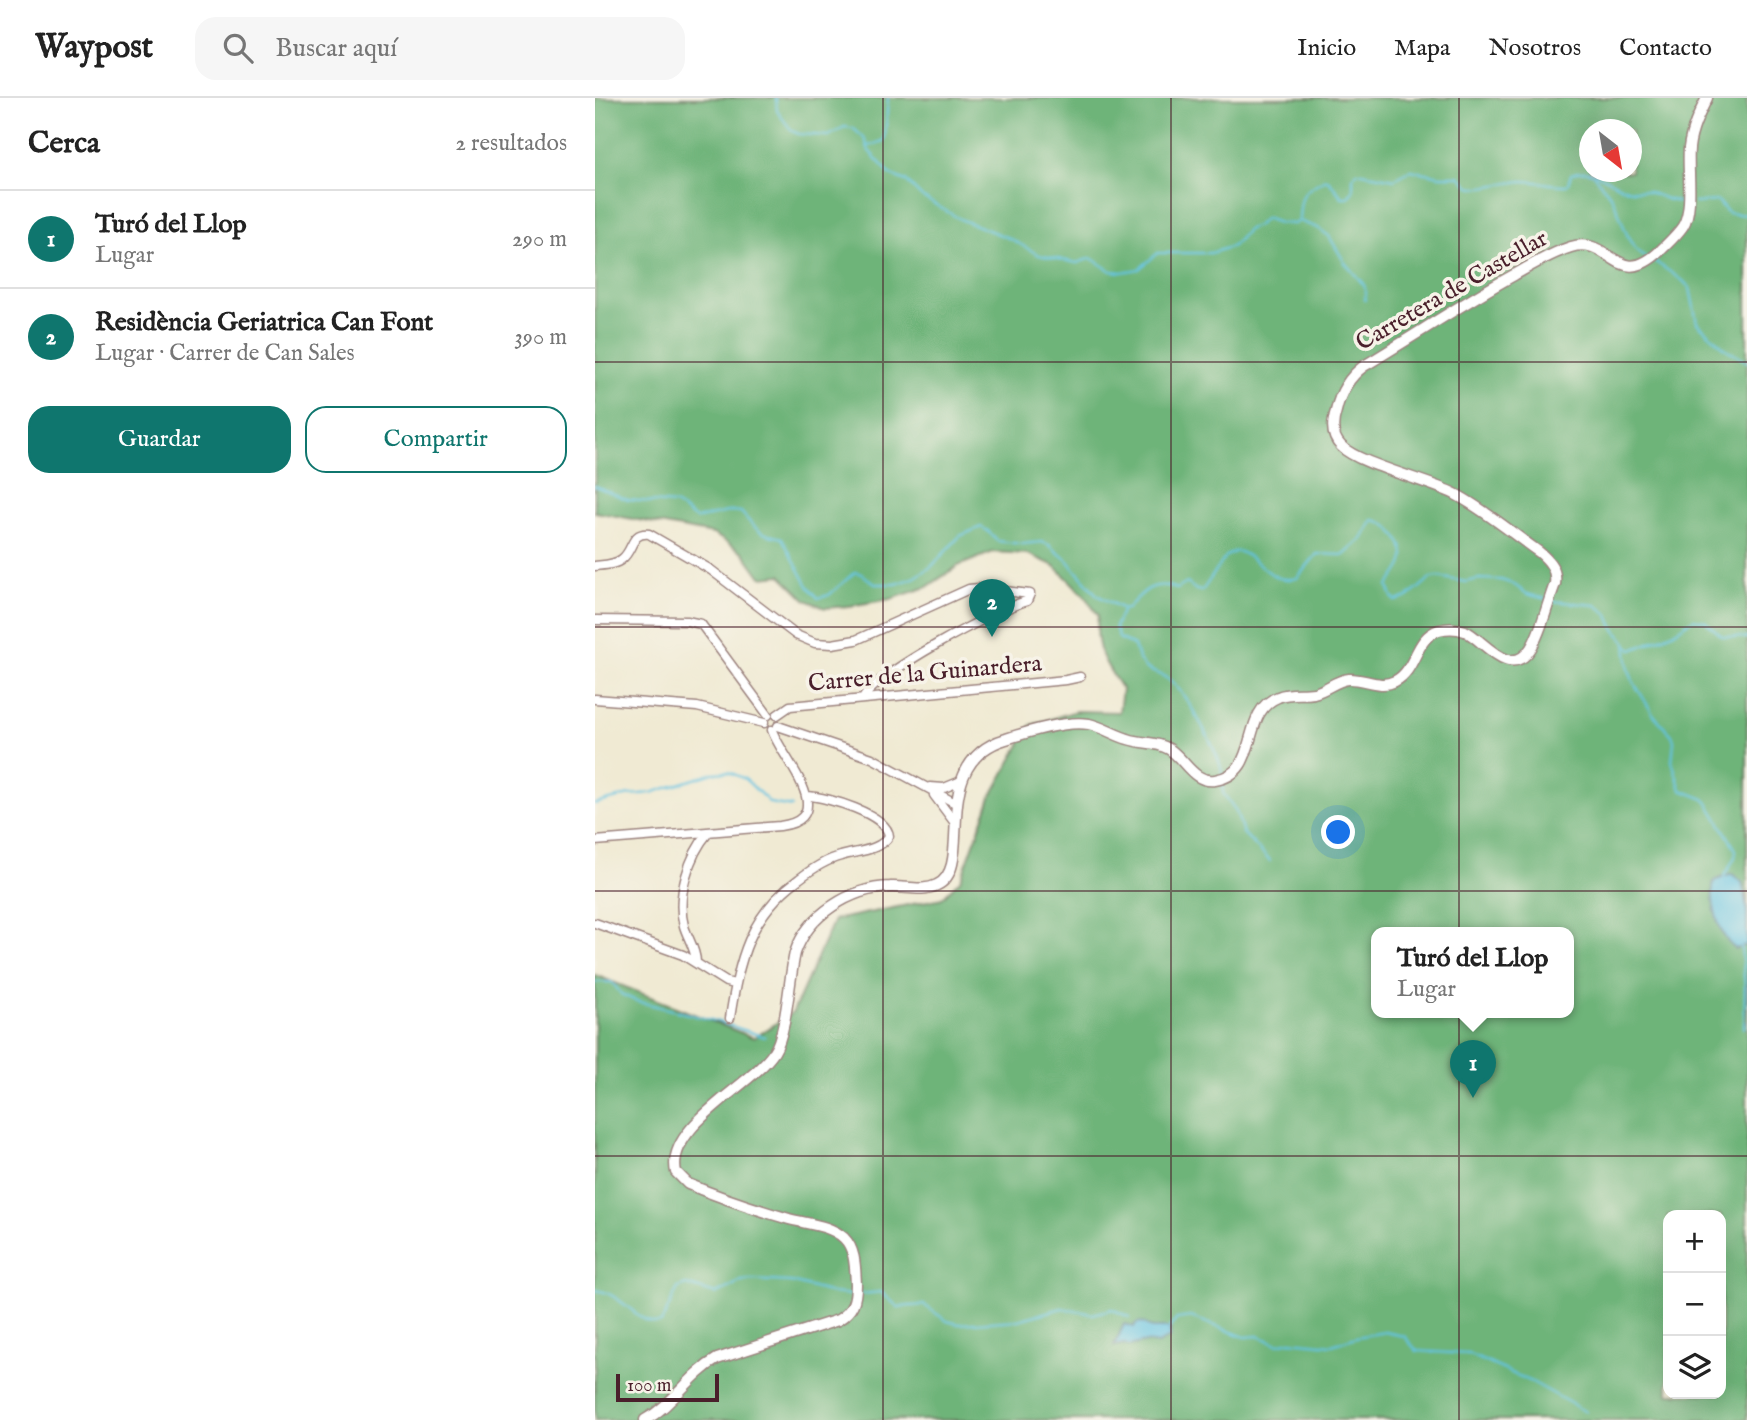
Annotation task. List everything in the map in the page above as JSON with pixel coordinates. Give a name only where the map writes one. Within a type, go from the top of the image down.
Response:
[{"type":"street","name":"Carretera de Castellar","points":[[645,1420],[668,1405],[695,1375],[717,1359],[838,1320],[854,1305],[855,1264],[845,1239],[829,1229],[779,1216],[688,1184],[681,1180],[676,1172],[676,1152],[712,1108],[761,1067],[773,1053],[781,1035],[795,953],[811,924],[829,909],[861,892],[888,887],[927,888],[943,882],[952,864],[961,781],[973,761],[986,748],[999,741],[1058,726],[1084,723],[1131,741],[1162,745],[1195,775],[1206,779],[1219,779],[1239,767],[1245,757],[1259,712],[1277,697],[1315,692],[1345,680],[1391,683],[1405,674],[1426,637],[1440,630],[1464,631],[1501,658],[1517,659],[1525,655],[1532,646],[1556,578],[1553,568],[1539,552],[1457,495],[1361,458],[1343,448],[1333,431],[1334,415],[1349,381],[1359,370],[1493,287],[1559,251],[1575,246],[1587,246],[1623,265],[1634,266],[1651,259],[1682,227],[1687,216],[1689,145],[1707,98]]},
{"type":"street","points":[[595,566],[623,559],[636,537],[649,534],[711,570],[796,635],[822,644],[856,640],[969,589],[1030,594],[1027,601],[1013,605],[965,629],[911,660],[873,686],[863,699]]},
{"type":"street","points":[[595,620],[687,621],[701,624],[769,718]]},
{"type":"street","name":"Carrer de la Guinardera","points":[[769,718],[790,706],[1080,677]]},
{"type":"street","points":[[595,699],[697,707],[780,720],[775,728]]},
{"type":"street","points":[[769,718],[766,727],[872,758],[957,804]]},
{"type":"street","points":[[595,841],[708,833],[793,823],[805,813],[808,796],[775,728]]},
{"type":"street","points":[[924,785],[944,788],[961,781]]},
{"type":"street","points":[[924,785],[939,800],[955,823]]},
{"type":"street","points":[[730,1018],[735,984],[747,941],[779,894],[829,860],[879,846],[889,836],[887,828],[869,814],[808,796]]},
{"type":"street","points":[[696,962],[683,921],[682,902],[689,867],[696,850],[708,833]]},
{"type":"street","points":[[595,923],[696,962],[726,982],[735,984]]},
{"type":"green space","points":[[595,98],[1747,98],[1747,1420],[595,1420],[595,975],[754,1038],[793,1012],[834,920],[942,898],[961,879],[991,797],[1031,725],[1076,711],[1119,712],[1122,689],[1099,646],[1098,615],[1083,594],[1055,566],[1028,554],[993,552],[958,566],[927,587],[891,599],[825,608],[806,600],[781,575],[761,577],[743,552],[713,534],[595,512]]},
{"type":"water","points":[[1732,874],[1742,882],[1747,908],[1747,945],[1736,949],[1720,928],[1713,898],[1714,881]]},
{"type":"water","points":[[1142,1322],[1152,1328],[1170,1328],[1170,1337],[1158,1344],[1146,1342],[1114,1346],[1124,1324],[1134,1327],[1136,1323]]},
{"type":"waterway","points":[[776,98],[777,111],[792,131],[829,136],[844,127],[853,128],[865,139],[869,151],[891,175],[906,181],[922,197],[960,219],[1011,239],[1039,255],[1077,263],[1091,258],[1111,271],[1139,269],[1158,253],[1211,253],[1233,246],[1247,230],[1265,218],[1294,224],[1299,221],[1302,199],[1311,187],[1325,179],[1342,197],[1348,197],[1353,191],[1353,177],[1357,172],[1395,179],[1411,170],[1440,176],[1459,176],[1472,188],[1522,181],[1566,185],[1571,174],[1586,172],[1627,189],[1649,192],[1686,203]]},
{"type":"waterway","points":[[869,146],[885,138],[888,98]]},
{"type":"waterway","points":[[1599,182],[1616,205],[1633,246],[1646,257]]},
{"type":"waterway","points":[[1695,203],[1718,201],[1728,213],[1747,215]]},
{"type":"waterway","points":[[1299,221],[1318,228],[1329,236],[1345,263],[1364,285],[1365,300]]},
{"type":"waterway","points":[[1654,261],[1690,288],[1697,323],[1726,349],[1747,362]]},
{"type":"waterway","points":[[595,486],[628,500],[675,504],[696,519],[732,511],[741,512],[759,530],[782,538],[808,586],[818,598],[829,595],[855,572],[875,584],[896,584],[914,578],[931,567],[960,536],[981,527],[997,541],[1022,544],[1042,542],[1049,545],[1067,560],[1097,595],[1123,609],[1115,627],[1119,638],[1134,646],[1146,669],[1167,678],[1180,691],[1211,742],[1222,775]]},
{"type":"waterway","points":[[1124,609],[1155,586],[1177,589],[1187,583],[1202,591],[1226,556],[1237,551],[1272,575],[1279,578],[1297,578],[1317,554],[1344,555],[1362,539],[1373,520],[1391,530],[1403,549],[1403,562],[1388,586],[1396,601],[1408,597],[1431,578],[1438,577],[1466,582],[1479,579],[1501,580],[1513,584],[1527,594],[1546,599]]},
{"type":"waterway","points":[[1552,601],[1596,605],[1607,613],[1613,627],[1632,650],[1673,633],[1693,619],[1705,621],[1722,636],[1747,638]]},
{"type":"waterway","points":[[1626,644],[1633,681],[1653,714],[1672,735],[1672,761],[1681,790],[1708,803],[1736,850],[1724,877]]},
{"type":"waterway","points":[[595,804],[629,795],[651,793],[713,773],[729,772],[745,779],[770,803],[792,807]]},
{"type":"waterway","points":[[1222,780],[1223,793],[1236,811],[1243,833],[1270,861]]},
{"type":"waterway","points":[[1741,947],[1745,986],[1744,1028]]},
{"type":"waterway","points":[[595,982],[612,982],[621,994],[636,1001],[716,1021],[765,1037]]},
{"type":"waterway","points":[[595,1290],[614,1297],[654,1323],[661,1323],[678,1288],[686,1285],[716,1294],[742,1281],[791,1282],[832,1293],[852,1295]]},
{"type":"waterway","points":[[861,1294],[881,1292],[898,1307],[924,1305],[947,1321],[959,1324],[1018,1320],[1062,1308],[1093,1314],[1112,1309],[1129,1317]]},
{"type":"waterway","points":[[1169,1328],[1177,1319],[1191,1317],[1245,1337],[1258,1336],[1278,1344],[1290,1341],[1332,1345],[1385,1332],[1404,1336],[1417,1351],[1468,1354],[1532,1382],[1586,1412]]},
{"type":"place","name":"Residència Geriatrica Can Font","points":[[992,637]]},
{"type":"place","name":"Turó del Llop","points":[[1473,1098]]}]
